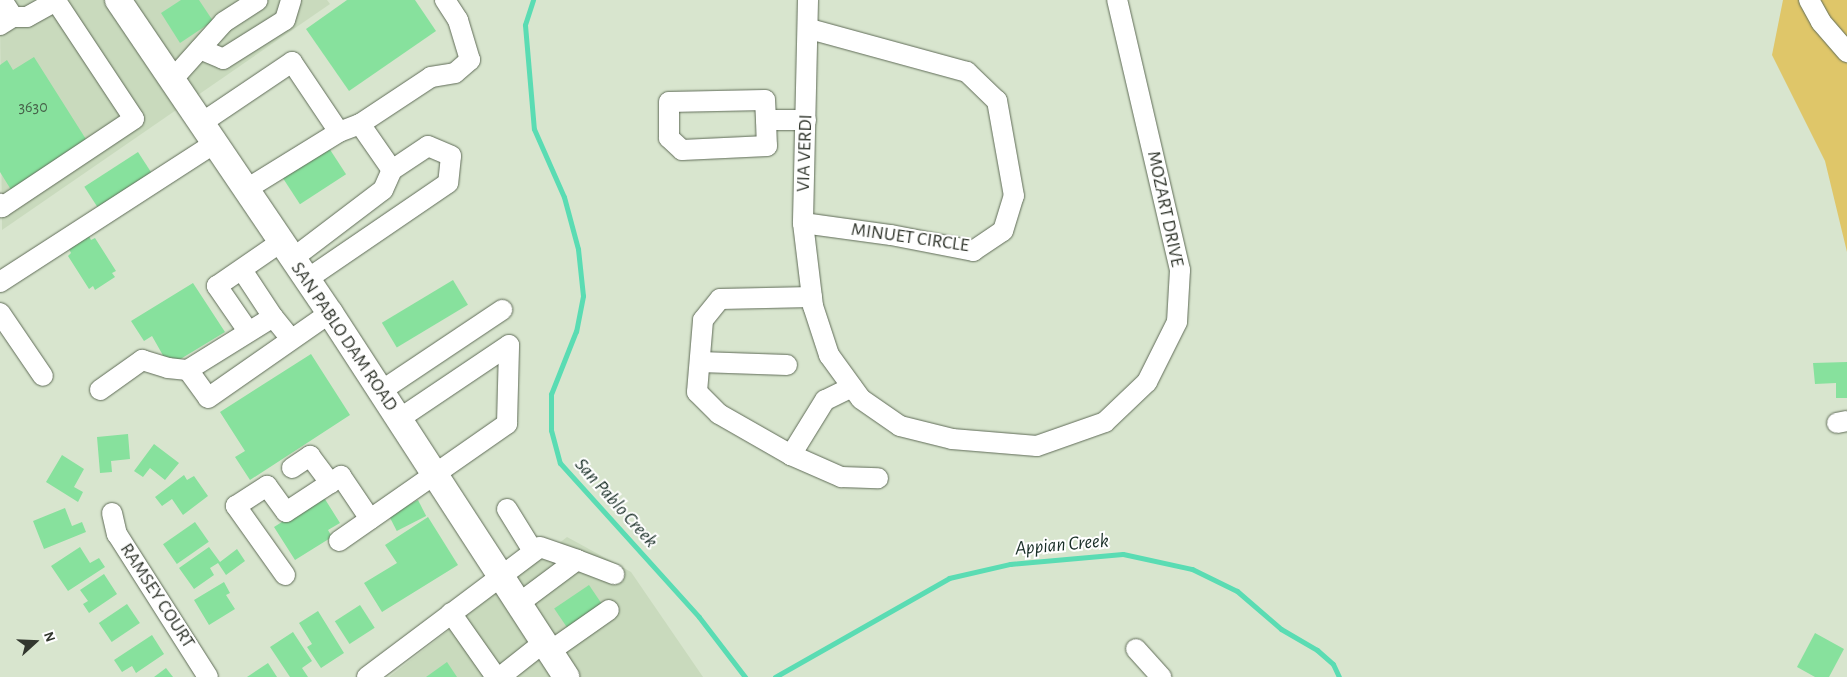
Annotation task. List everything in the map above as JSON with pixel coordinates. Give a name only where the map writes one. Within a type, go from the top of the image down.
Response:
[{"type":"main road","name":"SAN PABLO DAM ROAD","points":[[124,2],[171,81],[330,313],[566,677]]},
{"type":"street","points":[[171,81],[224,22],[258,0]]},
{"type":"street","points":[[200,49],[223,59],[285,20],[291,0]]},
{"type":"street","points":[[245,190],[339,132],[360,124],[431,77],[455,73],[470,60],[458,20],[445,0]]},
{"type":"street","name":"VIA VERDI","points":[[808,0],[810,29],[803,223],[813,301]]},
{"type":"street","name":"MOZART DRIVE","points":[[813,301],[829,355],[861,399],[900,426],[952,439],[1038,446],[1105,422],[1147,382],[1177,322],[1180,270],[1117,0]]},
{"type":"street","points":[[1810,0],[1821,22],[1847,52]]},
{"type":"street","points":[[0,204],[2,207],[134,119],[56,1],[27,17],[5,14]]},
{"type":"street","name":"MINUET CIRCLE","points":[[803,223],[891,235],[973,251],[1003,231],[1014,196],[997,101],[967,72],[810,29]]},
{"type":"street","points":[[0,282],[206,134],[292,62],[339,132]]},
{"type":"street","points":[[765,100],[766,120],[767,146],[682,150],[669,138],[670,102],[765,100]]},
{"type":"street","points":[[766,120],[806,120]]},
{"type":"street","points":[[360,124],[392,170]]},
{"type":"street","points":[[248,331],[217,286],[242,270],[293,260],[400,215],[448,183],[451,156],[428,146],[392,170],[383,190],[293,260]]},
{"type":"street","points":[[383,190],[400,215]]},
{"type":"street","points":[[242,270],[273,317],[291,339]]},
{"type":"street","points":[[813,301],[720,299],[703,320],[697,392],[719,414],[791,455],[841,477],[878,478]]},
{"type":"street","points":[[381,392],[502,310]]},
{"type":"street","points":[[0,313],[43,376]]},
{"type":"street","points":[[188,370],[208,398],[330,313]]},
{"type":"street","points":[[100,390],[142,360],[168,368],[188,370],[273,317]]},
{"type":"street","points":[[339,540],[507,424],[510,345],[398,419]]},
{"type":"street","points":[[700,362],[787,365]]},
{"type":"street","points":[[791,455],[825,400],[852,387]]},
{"type":"street","points":[[292,468],[310,456],[330,483]]},
{"type":"street","points":[[285,575],[236,506],[267,486],[286,512],[341,476],[370,519]]},
{"type":"street","points":[[506,508],[533,552]]},
{"type":"street","name":"RAMSEY COURT","points":[[112,513],[117,534],[208,677]]},
{"type":"street","points":[[366,677],[540,547],[614,574]]},
{"type":"street","points":[[518,604],[577,560]]},
{"type":"street","points":[[500,677],[609,610]]},
{"type":"street","points":[[452,613],[496,677]]},
{"type":"street","points":[[1136,649],[1160,677]]},
{"type":"shaded area","points":[[16,0],[327,0],[330,4],[2,230],[0,11]]},
{"type":"shaded area","points":[[1783,0],[1847,0],[1847,252],[1825,161],[1772,55]]},
{"type":"shaded area","points":[[567,537],[631,572],[703,677],[389,677]]},
{"type":"building","points":[[181,0],[199,0],[213,21],[180,43],[161,13]]},
{"type":"building","points":[[347,0],[415,0],[436,31],[349,91],[306,29]]},
{"type":"building","points":[[34,57],[89,144],[13,193],[0,172],[0,65],[7,60],[13,70]]},
{"type":"building","points":[[327,145],[346,174],[300,204],[281,175]]},
{"type":"building","points":[[138,152],[154,177],[101,212],[84,187]]},
{"type":"building","points":[[89,236],[91,240],[95,238],[116,271],[112,273],[115,277],[95,290],[93,286],[89,289],[68,256],[71,253],[69,249]]},
{"type":"building","points":[[453,280],[468,305],[397,348],[382,323]]},
{"type":"building","points":[[193,283],[225,332],[169,366],[152,336],[144,341],[131,321]]},
{"type":"building","points":[[311,354],[350,415],[250,480],[235,457],[245,451],[220,412]]},
{"type":"building","points":[[1847,362],[1847,398],[1836,398],[1836,383],[1815,384],[1813,363]]},
{"type":"building","points":[[128,434],[130,459],[111,461],[112,472],[100,473],[97,437]]},
{"type":"building","points":[[154,444],[179,463],[165,480],[150,468],[143,477],[134,471]]},
{"type":"building","points":[[62,455],[84,469],[74,487],[83,492],[78,502],[46,482]]},
{"type":"building","points":[[184,475],[187,480],[194,476],[208,496],[183,515],[172,499],[162,506],[155,497]]},
{"type":"building","points":[[323,496],[340,523],[328,530],[332,537],[295,560],[274,527]]},
{"type":"building","points":[[418,500],[426,516],[397,531],[389,515]]},
{"type":"building","points":[[65,508],[72,526],[82,522],[86,532],[44,549],[33,521]]},
{"type":"building","points":[[428,517],[458,565],[382,612],[364,583],[397,563],[385,545]]},
{"type":"building","points":[[195,522],[209,542],[177,564],[163,544]]},
{"type":"building","points":[[80,547],[90,563],[99,558],[105,567],[68,591],[51,566]]},
{"type":"building","points":[[209,547],[220,562],[237,549],[245,561],[226,575],[218,563],[210,568],[214,575],[194,589],[179,568]]},
{"type":"building","points":[[104,574],[117,594],[89,613],[83,604],[88,601],[80,590]]},
{"type":"building","points":[[224,582],[230,593],[226,595],[235,609],[209,625],[194,600]]},
{"type":"building","points":[[589,585],[606,610],[571,633],[554,608]]},
{"type":"building","points":[[127,604],[140,623],[112,642],[99,623]]},
{"type":"building","points":[[360,605],[375,628],[350,644],[335,621]]},
{"type":"building","points":[[318,611],[344,653],[321,668],[307,647],[312,644],[299,623]]},
{"type":"building","points":[[293,632],[312,661],[302,668],[308,677],[290,677],[270,647]]},
{"type":"building","points":[[1815,633],[1844,649],[1829,677],[1815,677],[1797,667]]},
{"type":"building","points":[[152,635],[164,654],[136,673],[132,666],[122,672],[114,660]]},
{"type":"building","points":[[447,662],[457,677],[426,677]]},
{"type":"building","points":[[268,663],[277,677],[247,677]]},
{"type":"building","points":[[166,668],[173,677],[154,677]]},
{"type":"waterway","name":"San Pablo Creek","points":[[533,0],[525,25],[534,129],[564,197],[578,249],[583,296],[576,331],[551,394],[551,430],[560,463],[699,617],[745,677]]},
{"type":"waterway","name":"Appian Creek","points":[[775,677],[949,578],[1010,564],[1123,554],[1192,569],[1237,591],[1281,629],[1317,650],[1333,664],[1339,677]]}]
